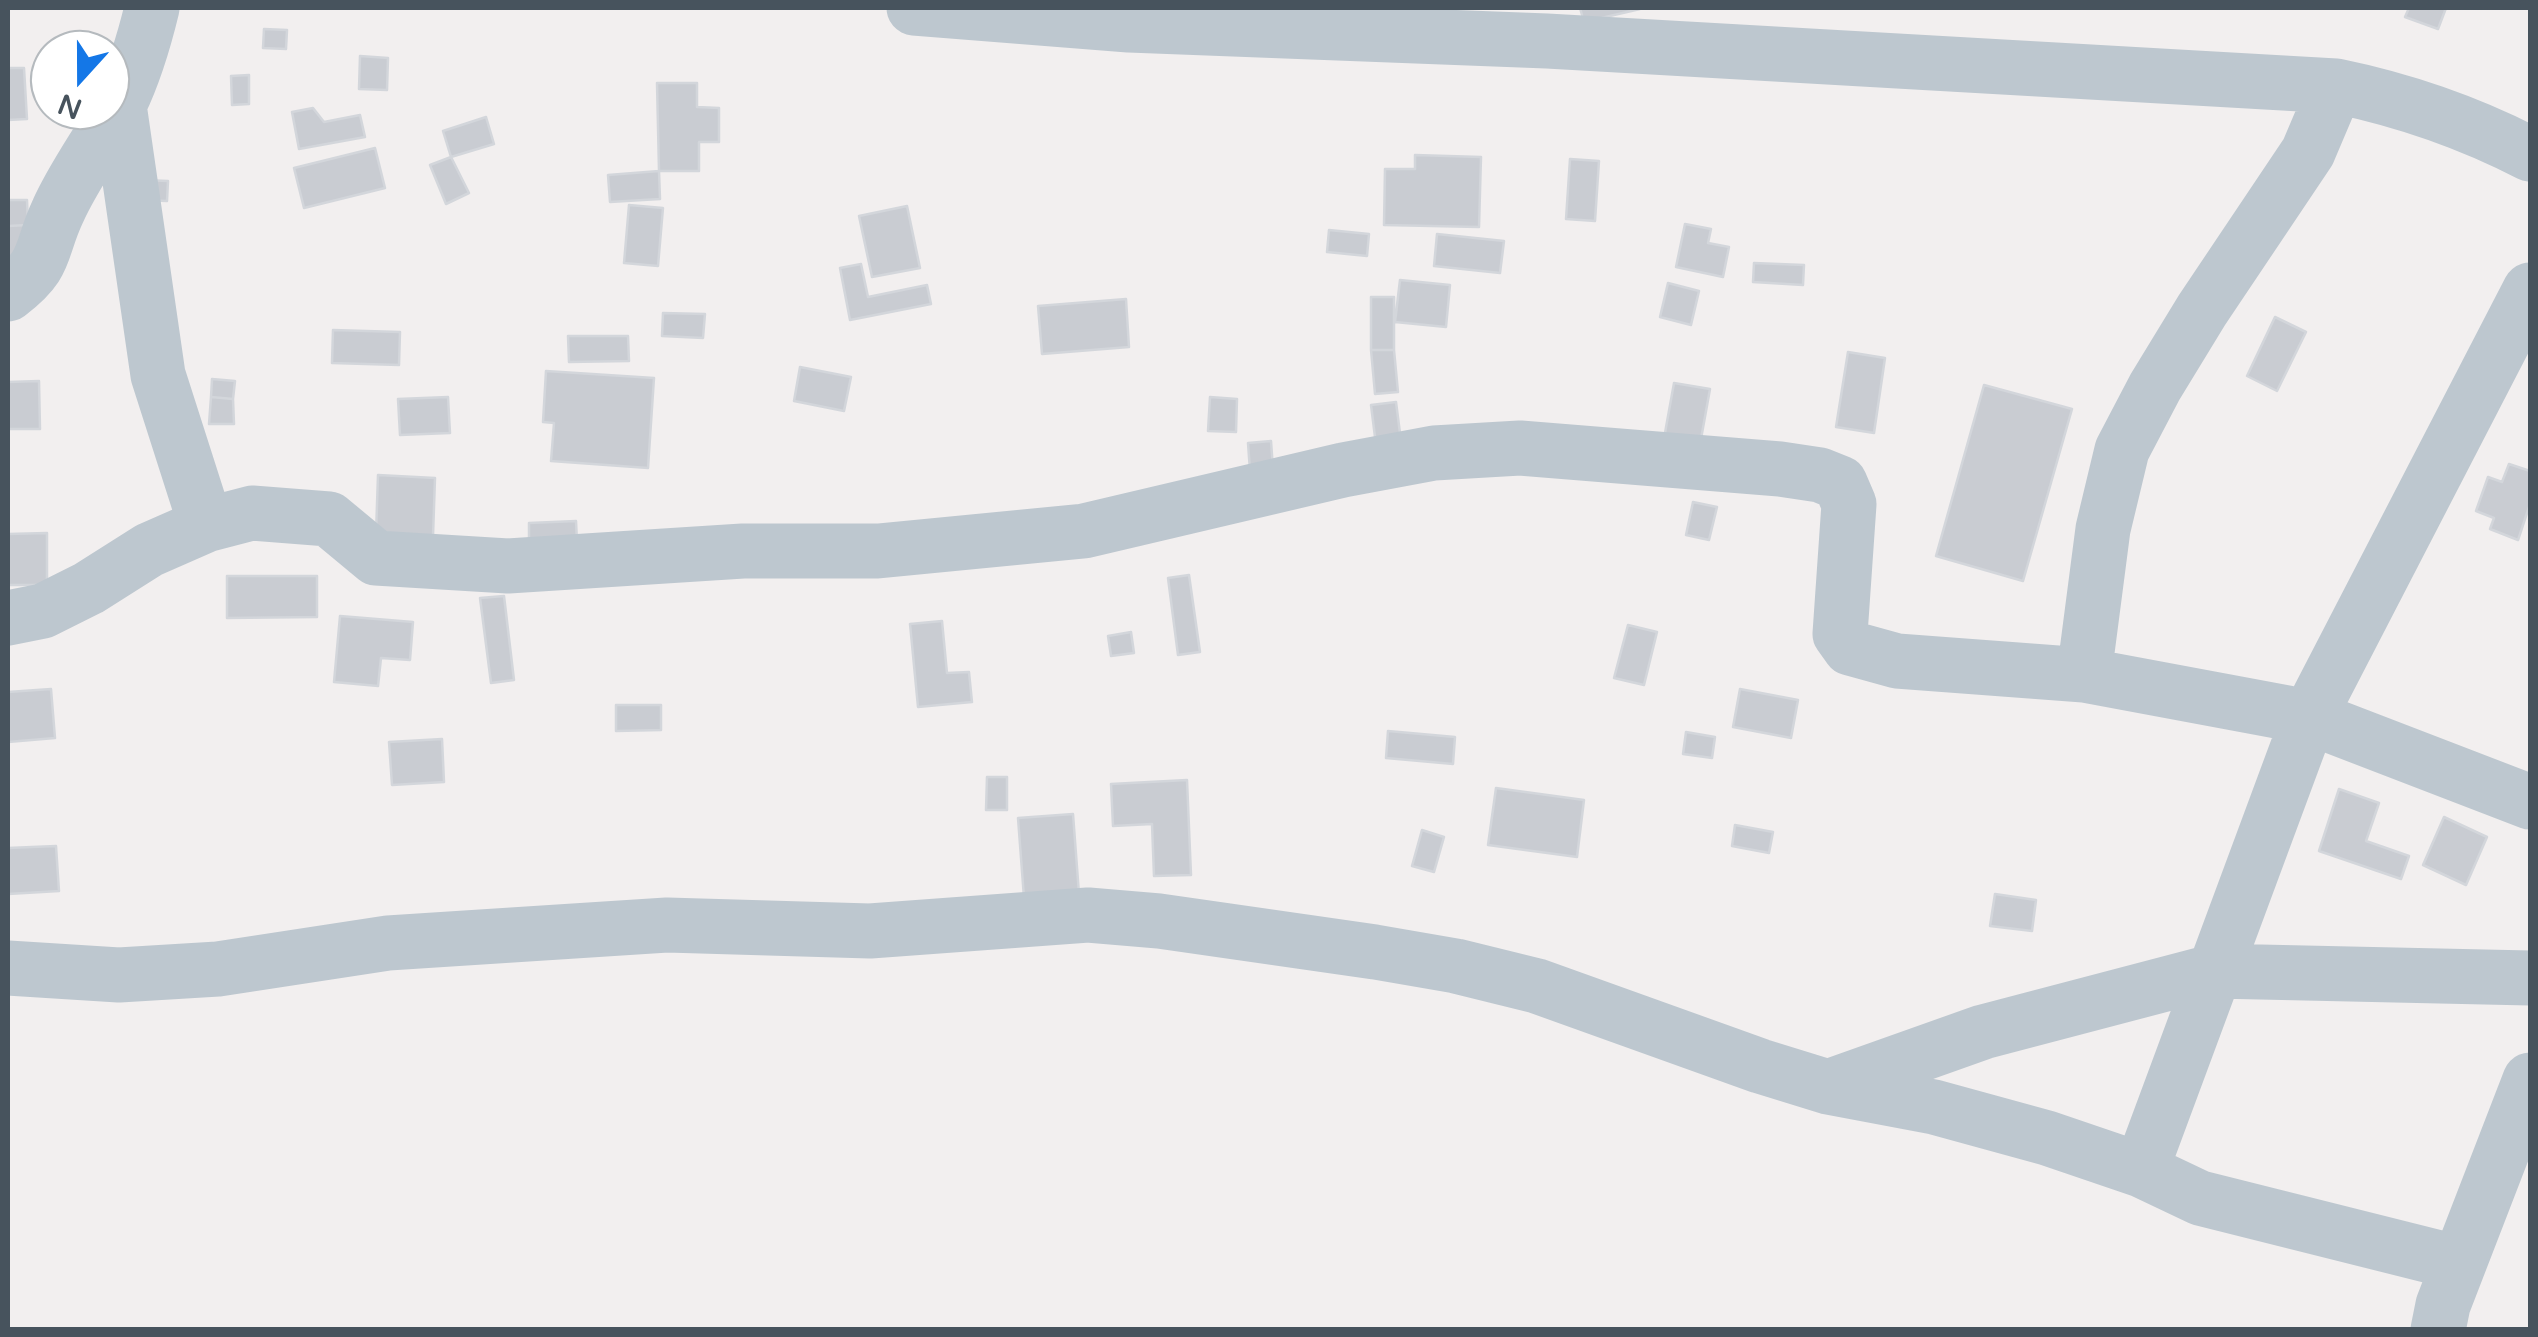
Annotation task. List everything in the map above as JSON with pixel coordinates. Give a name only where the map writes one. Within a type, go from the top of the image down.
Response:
[{"type":"street","points":[[130,78],[141,54],[152,8]]},
{"type":"street","points":[[914,8],[1129,25],[1547,42],[2336,86],[2393,98],[2485,131],[2530,154]]},
{"type":"street","points":[[2084,675],[2103,529],[2122,450],[2192,325],[2308,152],[2336,86]]},
{"type":"street","points":[[8,294],[24,282],[44,257],[57,213],[104,130]]},
{"type":"street","points":[[122,130],[158,375],[206,525]]},
{"type":"street","points":[[2141,1170],[2309,716],[2530,290]]},
{"type":"street","points":[[8,618],[43,611],[148,550],[206,525],[252,513],[329,519],[376,558],[508,566],[742,551],[878,550],[1084,532],[1434,452],[1520,448],[1780,469],[1840,484],[1849,504],[1840,634],[1850,648],[1897,660],[2084,675],[2309,716],[2530,802]]},
{"type":"street","points":[[8,968],[120,975],[218,969],[388,943],[667,925],[870,931],[1088,915],[1284,938],[1456,966],[1537,986],[1828,1087],[1934,1107],[2047,1138],[2141,1170],[2200,1198],[2459,1262]]},
{"type":"street","points":[[1828,1087],[1983,1032],[2215,971],[2530,978]]},
{"type":"street","points":[[2438,1330],[2443,1304],[2530,1080]]},
{"type":"building","points":[[1580,8],[1640,8],[1640,9],[1584,22]]},
{"type":"building","points":[[2409,8],[2446,8],[2438,29],[2405,17]]},
{"type":"building","points":[[264,29],[287,30],[286,49],[263,48]]},
{"type":"building","points":[[360,56],[388,58],[387,90],[359,89]]},
{"type":"building","points":[[8,68],[24,68],[27,119],[8,120]]},
{"type":"building","points":[[249,75],[249,104],[232,105],[231,76]]},
{"type":"building","points":[[657,83],[697,83],[697,107],[719,108],[719,142],[699,142],[699,171],[659,171]]},
{"type":"building","points":[[313,108],[324,122],[360,115],[365,137],[299,149],[292,112]]},
{"type":"building","points":[[486,117],[494,144],[451,157],[443,131]]},
{"type":"building","points":[[375,148],[385,188],[304,208],[294,168]]},
{"type":"building","points":[[1415,155],[1481,157],[1479,227],[1384,225],[1385,169],[1415,169]]},
{"type":"building","points":[[451,157],[469,193],[446,204],[430,165]]},
{"type":"building","points":[[1570,159],[1599,161],[1595,221],[1566,219]]},
{"type":"building","points":[[659,171],[660,199],[610,202],[608,175]]},
{"type":"building","points":[[144,180],[168,181],[167,201],[143,200]]},
{"type":"building","points":[[8,200],[27,200],[28,225],[8,226]]},
{"type":"building","points":[[629,205],[663,208],[658,266],[624,263]]},
{"type":"building","points":[[907,206],[920,268],[872,277],[859,216]]},
{"type":"building","points":[[1685,224],[1711,229],[1708,243],[1729,247],[1723,277],[1676,267]]},
{"type":"building","points":[[28,225],[30,258],[8,259],[8,226]]},
{"type":"building","points":[[1329,230],[1369,234],[1367,256],[1327,252]]},
{"type":"building","points":[[1437,234],[1504,241],[1500,273],[1434,266]]},
{"type":"building","points":[[1754,263],[1804,265],[1803,285],[1753,282]]},
{"type":"building","points":[[861,264],[868,297],[927,285],[931,304],[850,320],[840,268]]},
{"type":"building","points":[[1400,280],[1450,285],[1446,327],[1395,322]]},
{"type":"building","points":[[1668,283],[1699,291],[1691,325],[1660,317]]},
{"type":"building","points":[[1371,297],[1394,297],[1394,350],[1371,350]]},
{"type":"building","points":[[1126,299],[1129,347],[1042,354],[1038,306]]},
{"type":"building","points":[[663,313],[705,314],[703,338],[662,336]]},
{"type":"building","points":[[2275,317],[2306,332],[2277,391],[2247,376]]},
{"type":"building","points":[[333,330],[400,332],[399,365],[332,363]]},
{"type":"building","points":[[568,336],[628,336],[629,361],[569,362]]},
{"type":"building","points":[[1371,350],[1394,350],[1398,392],[1375,394]]},
{"type":"building","points":[[1848,352],[1885,358],[1874,433],[1836,427]]},
{"type":"building","points":[[800,367],[851,377],[844,411],[794,401]]},
{"type":"building","points":[[546,371],[654,378],[648,468],[551,461],[554,423],[543,422]]},
{"type":"building","points":[[212,379],[235,381],[233,399],[211,397]]},
{"type":"building","points":[[39,381],[40,429],[8,429],[8,382]]},
{"type":"building","points":[[1674,383],[1710,389],[1699,450],[1663,444]]},
{"type":"building","points":[[1984,385],[2072,409],[2023,581],[1936,556]]},
{"type":"building","points":[[211,397],[233,399],[234,424],[209,424]]},
{"type":"building","points":[[448,397],[450,433],[400,435],[398,399]]},
{"type":"building","points":[[1210,397],[1237,399],[1236,432],[1208,431]]},
{"type":"building","points":[[1396,402],[1401,441],[1376,445],[1371,405]]},
{"type":"building","points":[[1271,441],[1273,469],[1250,471],[1248,443]]},
{"type":"building","points":[[2509,464],[2530,471],[2530,504],[2518,540],[2490,529],[2494,518],[2476,511],[2488,477],[2502,482]]},
{"type":"building","points":[[378,475],[435,478],[433,536],[376,534]]},
{"type":"building","points":[[1693,502],[1717,507],[1709,540],[1686,535]]},
{"type":"building","points":[[576,521],[577,542],[529,543],[529,523]]},
{"type":"building","points":[[47,533],[47,585],[8,585],[8,534]]},
{"type":"building","points":[[1189,575],[1200,652],[1178,655],[1168,578]]},
{"type":"building","points":[[227,576],[317,576],[317,617],[227,618]]},
{"type":"building","points":[[504,596],[514,680],[491,683],[480,598]]},
{"type":"building","points":[[340,616],[413,622],[410,660],[381,658],[378,686],[334,682]]},
{"type":"building","points":[[942,621],[947,673],[969,672],[972,702],[918,707],[910,624]]},
{"type":"building","points":[[1628,625],[1657,632],[1644,685],[1614,678]]},
{"type":"building","points":[[1131,632],[1134,653],[1111,656],[1108,636]]},
{"type":"building","points":[[51,689],[55,738],[8,742],[8,692]]},
{"type":"building","points":[[1740,689],[1798,700],[1791,738],[1733,727]]},
{"type":"building","points":[[616,705],[661,705],[661,730],[616,731]]},
{"type":"building","points":[[1388,731],[1455,737],[1453,764],[1386,758]]},
{"type":"building","points":[[1686,732],[1715,737],[1712,758],[1683,754]]},
{"type":"building","points":[[442,739],[444,782],[392,785],[389,742]]},
{"type":"building","points":[[987,777],[1007,777],[1007,810],[986,810]]},
{"type":"building","points":[[1187,780],[1191,875],[1154,876],[1152,824],[1113,826],[1111,784]]},
{"type":"building","points":[[1496,788],[1584,800],[1577,857],[1488,845]]},
{"type":"building","points":[[2339,789],[2379,803],[2366,841],[2409,856],[2401,879],[2319,851]]},
{"type":"building","points":[[1073,814],[1079,894],[1024,898],[1018,818]]},
{"type":"building","points":[[2444,817],[2487,837],[2466,885],[2423,865]]},
{"type":"building","points":[[1735,825],[1773,832],[1769,853],[1732,846]]},
{"type":"building","points":[[1422,830],[1444,837],[1434,872],[1412,866]]},
{"type":"building","points":[[56,846],[59,891],[8,894],[8,848]]},
{"type":"building","points":[[1995,894],[2036,900],[2032,931],[1990,926]]}]
